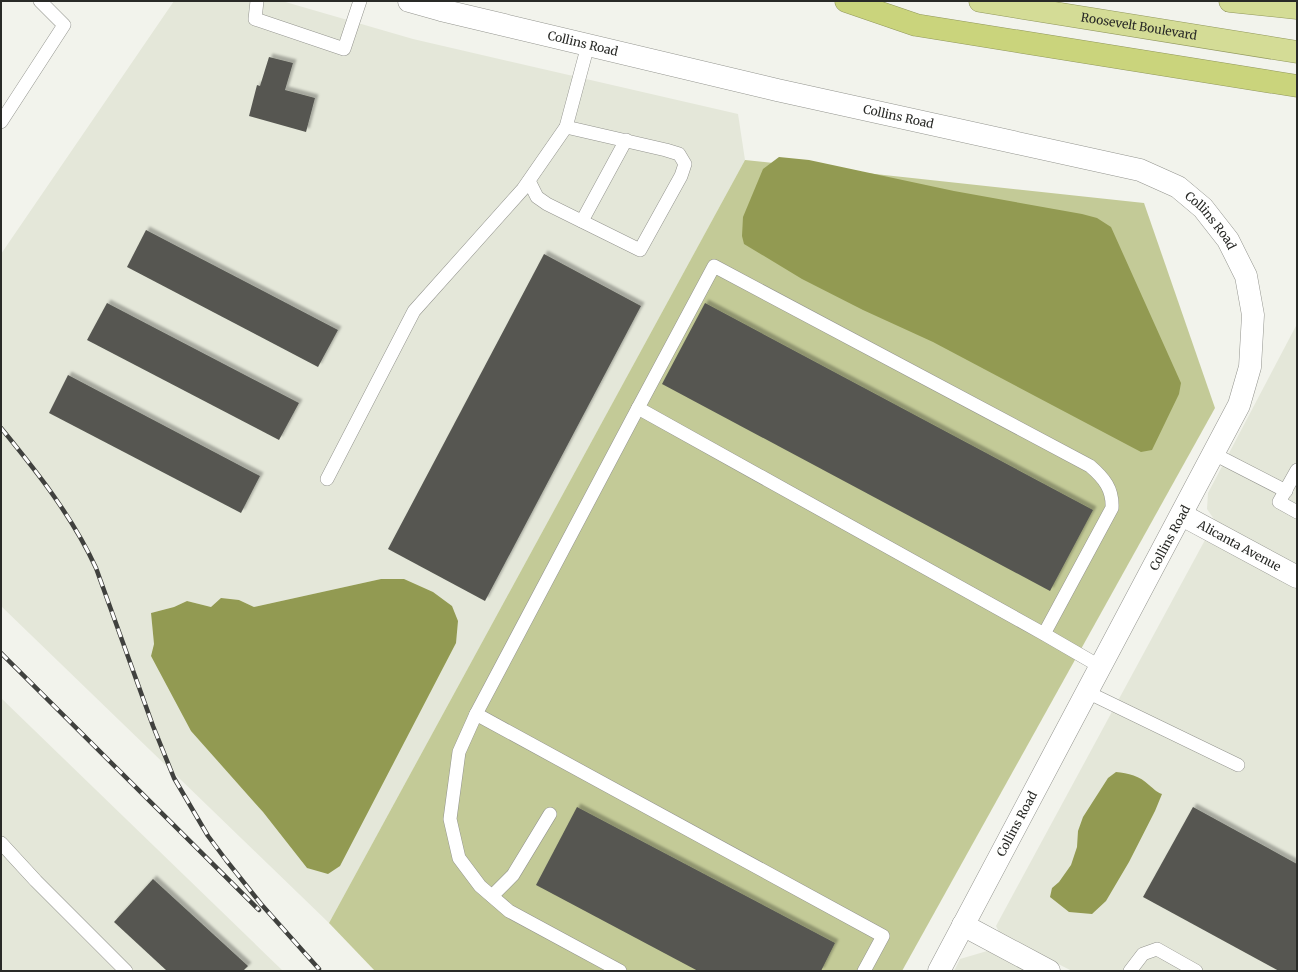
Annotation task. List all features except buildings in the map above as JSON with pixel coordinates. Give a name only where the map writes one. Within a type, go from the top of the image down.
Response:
[{"type":"highway","points":[[846,1],[916,25],[1297,86]]},
{"type":"highway","name":"Roosevelt Boulevard","points":[[980,1],[1297,52]]},
{"type":"highway","points":[[1230,1],[1297,8]]},
{"type":"street","name":"Collins Road","points":[[408,1],[778,90],[1140,170],[1178,188],[1203,208],[1228,240],[1246,276],[1253,315],[1250,367],[1239,405],[939,971]]},
{"type":"street","name":"Alicanta Avenue","points":[[1182,515],[1297,576]]},
{"type":"street","points":[[963,925],[1049,971]]},
{"type":"lane","points":[[1,122],[64,25],[40,1]]},
{"type":"lane","points":[[257,1],[255,19],[344,49],[360,1]]},
{"type":"lane","points":[[327,479],[414,310],[518,195],[566,126],[588,45]]},
{"type":"lane","points":[[529,181],[537,197],[547,204],[640,250],[681,176],[685,164],[679,154],[566,126]]},
{"type":"lane","points":[[582,221],[626,140]]},
{"type":"lane","points":[[620,971],[509,911],[480,886],[459,858],[450,819],[459,752],[476,714],[714,266],[1090,466],[1101,476],[1106,482],[1112,500],[1112,508],[1044,634]]},
{"type":"lane","points":[[638,408],[1101,666]]},
{"type":"lane","points":[[1214,454],[1286,491]]},
{"type":"lane","points":[[1297,470],[1279,502],[1297,512]]},
{"type":"lane","points":[[1087,692],[1238,765]]},
{"type":"lane","points":[[476,714],[883,936],[864,971]]},
{"type":"lane","points":[[492,896],[513,875],[550,814]]},
{"type":"lane","points":[[1,843],[36,882],[126,971]]},
{"type":"lane","points":[[1130,971],[1143,954],[1157,949],[1196,971]]},
{"type":"shaded area","points":[[174,1],[282,1],[413,39],[738,114],[745,160],[329,923],[1,606],[1,254]],"holes":[[[381,579],[455,643],[340,865],[307,868],[263,812],[151,656],[154,644],[151,613],[174,607],[187,601],[211,607],[239,600],[254,607]]]},
{"type":"shaded area","points":[[779,157],[809,160],[954,191],[1082,214],[1097,218],[1111,227],[1181,383],[1179,394],[1152,450],[1141,452],[933,342],[863,310],[802,279],[744,244],[742,236],[743,217],[763,169]]},
{"type":"shaded area","points":[[745,160],[1144,203],[1215,408],[902,971],[375,971],[329,923]]},
{"type":"shaded area","points":[[1297,324],[1297,567],[1218,525],[1207,509],[1208,493]]},
{"type":"shaded area","points":[[1205,540],[1297,589],[1297,971],[1072,971],[1000,934],[996,926]]},
{"type":"shaded area","points":[[381,579],[404,579],[433,592],[452,606],[458,621],[456,643],[340,866],[328,874],[307,868],[263,812],[191,731],[151,656],[154,644],[151,613],[174,607],[187,601],[211,607],[221,598],[239,600],[254,607]]},
{"type":"shaded area","points":[[1,698],[283,971],[1,971]]},
{"type":"shaded area","points":[[1116,772],[1138,777],[1162,794],[1129,862],[1106,901],[1092,914],[1069,912],[1050,897],[1052,888],[1059,882],[1071,865],[1077,847],[1078,831],[1083,817],[1108,778]]},
{"type":"shaded area","points":[[994,949],[1034,971],[954,971],[960,959]]},
{"type":"railway","points":[[1,428],[53,495],[87,549],[96,568],[153,726],[174,778],[208,836],[261,904],[319,969]]},
{"type":"railway","points":[[1,653],[259,910]]}]
